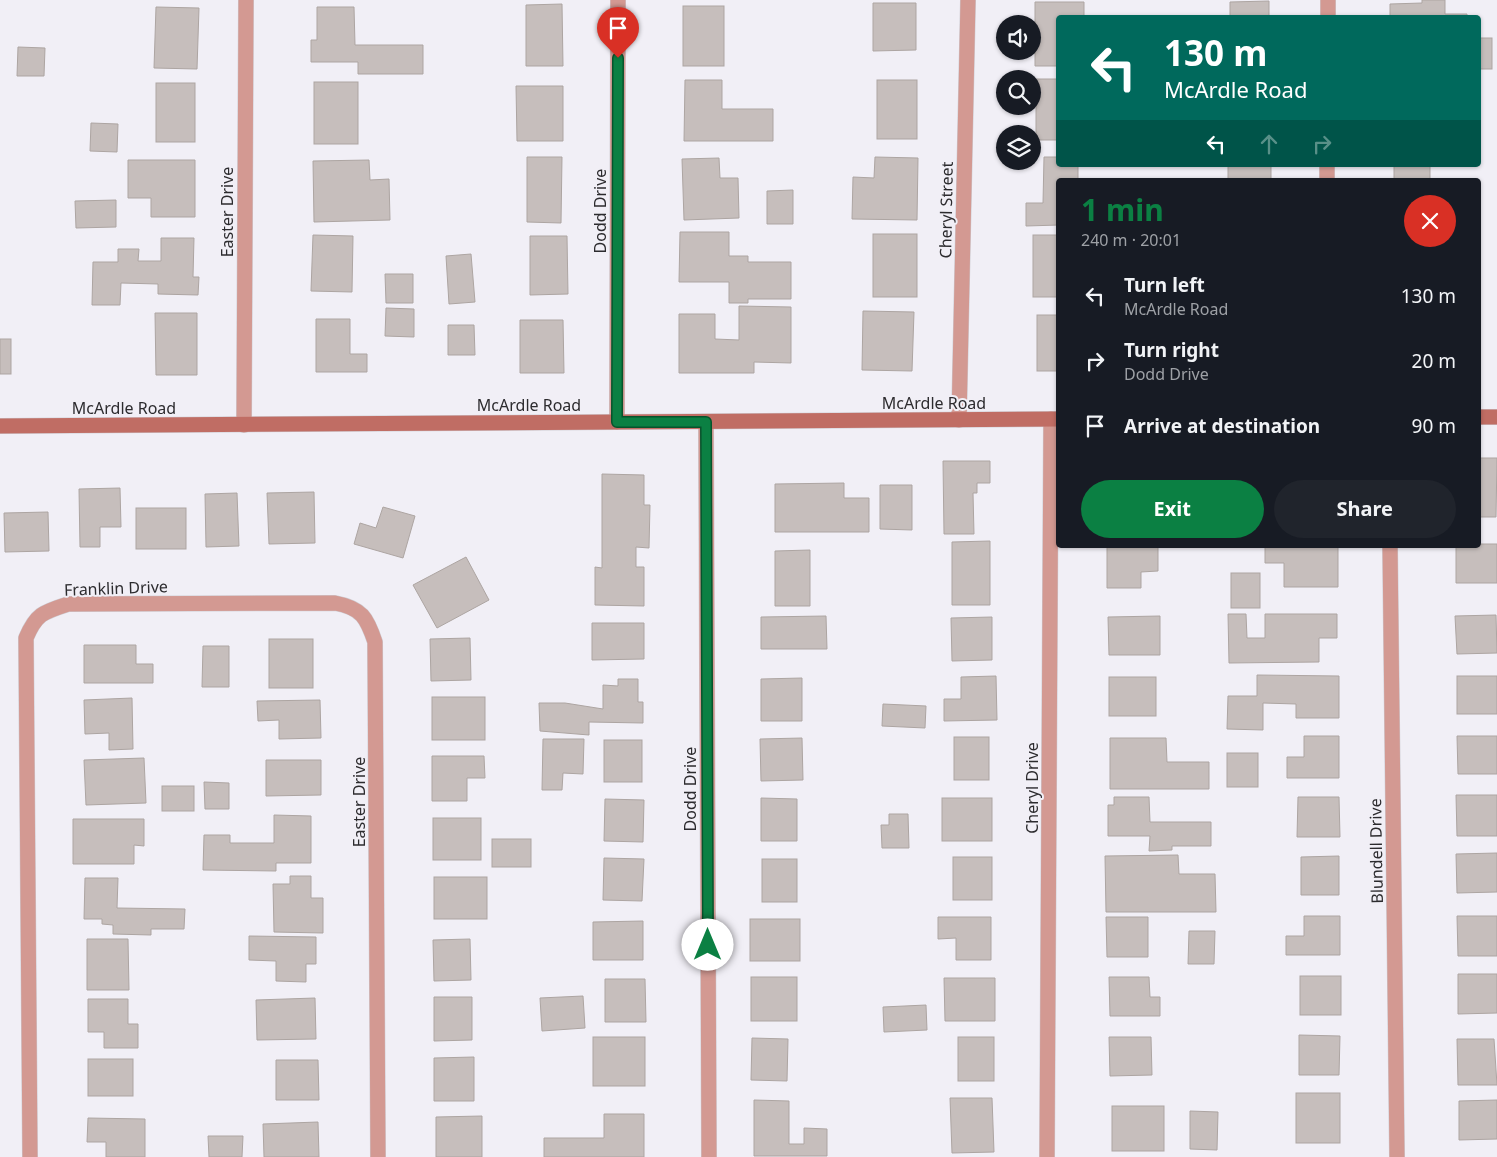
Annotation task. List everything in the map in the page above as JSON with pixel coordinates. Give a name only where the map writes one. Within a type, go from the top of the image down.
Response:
[{"type":"main road","points":[[1481,417],[1497,417]]},
{"type":"main road","name":"McArdle Road","points":[[0,426],[1055,419]]},
{"type":"street","name":"Easter Drive","points":[[244,425],[246,0]]},
{"type":"street","name":"Dodd Drive","points":[[617,422],[618,0]]},
{"type":"street","name":"Cheryl Street","points":[[959,420],[968,0]]},
{"type":"street","points":[[1328,0],[1328,15]]},
{"type":"street","name":"Cheryl Drive","points":[[1047,1157],[1055,419]]},
{"type":"street","name":"Dodd Drive","points":[[706,422],[709,1157]]},
{"type":"street","name":"Blundell Drive","points":[[1390,548],[1397,1157]]},
{"type":"street","name":"Easter Drive","points":[[201,603],[335,603],[350,606],[359,611],[369,624],[375,642],[378,1157]]},
{"type":"street","name":"Franklin Drive","points":[[30,1157],[26,638],[33,620],[50,610],[68,604],[201,603]]},
{"type":"building","points":[[1422,0],[1445,0],[1445,14],[1467,15],[1390,15],[1390,4],[1422,3]]},
{"type":"building","points":[[1269,1],[1269,15],[1230,15],[1230,2]]},
{"type":"building","points":[[1035,2],[1084,2],[1084,15],[1056,15],[1056,66],[1035,66],[1035,60],[1041,60],[1041,15],[1035,15]]},
{"type":"building","points":[[873,3],[916,3],[916,50],[873,51]]},
{"type":"building","points":[[562,4],[563,66],[526,66],[526,5]]},
{"type":"building","points":[[683,6],[724,6],[724,66],[683,66]]},
{"type":"building","points":[[156,7],[199,8],[197,69],[154,68]]},
{"type":"building","points":[[317,7],[354,7],[355,45],[423,45],[423,74],[358,74],[358,62],[311,62],[311,40],[317,40]]},
{"type":"building","points":[[1481,38],[1492,38],[1492,69],[1481,69]]},
{"type":"building","points":[[18,47],[45,48],[44,76],[17,76]]},
{"type":"building","points":[[1041,79],[1056,79],[1056,140],[1041,140],[1041,125],[1036,125],[1036,115],[1041,115]]},
{"type":"building","points":[[685,80],[722,80],[722,109],[773,109],[773,141],[684,141]]},
{"type":"building","points":[[877,80],[917,80],[917,139],[877,139]]},
{"type":"building","points":[[314,82],[358,82],[358,144],[314,144]]},
{"type":"building","points":[[156,83],[195,83],[195,142],[156,142]]},
{"type":"building","points":[[516,86],[563,86],[563,141],[517,141]]},
{"type":"building","points":[[91,123],[118,124],[117,152],[90,151]]},
{"type":"building","points":[[527,157],[562,157],[561,223],[527,222]]},
{"type":"building","points":[[875,157],[918,158],[917,220],[852,219],[853,177],[874,178]]},
{"type":"building","points":[[1044,157],[1056,157],[1056,167],[1078,167],[1078,178],[1056,178],[1056,225],[1026,226],[1026,203],[1043,203]]},
{"type":"building","points":[[719,158],[720,178],[738,178],[739,218],[684,220],[682,159]]},
{"type":"building","points":[[128,160],[195,160],[195,217],[151,217],[151,198],[128,198]]},
{"type":"building","points":[[369,160],[370,180],[389,179],[390,220],[314,222],[313,161]]},
{"type":"building","points":[[1228,167],[1271,167],[1271,178],[1228,178]]},
{"type":"building","points":[[1394,167],[1430,167],[1430,178],[1394,178]]},
{"type":"building","points":[[793,190],[793,224],[767,224],[767,191]]},
{"type":"building","points":[[116,200],[116,227],[76,228],[75,201]]},
{"type":"building","points":[[680,232],[729,232],[729,256],[748,256],[748,262],[791,262],[791,299],[748,299],[748,303],[729,303],[729,282],[679,282]]},
{"type":"building","points":[[873,234],[917,234],[917,297],[873,297]]},
{"type":"building","points":[[313,235],[353,236],[352,292],[311,291]]},
{"type":"building","points":[[1033,235],[1056,235],[1056,297],[1033,297]]},
{"type":"building","points":[[530,236],[567,236],[568,294],[530,295]]},
{"type":"building","points":[[161,238],[194,238],[193,277],[199,277],[198,295],[158,294],[158,284],[121,283],[120,305],[92,305],[93,262],[118,262],[118,249],[139,249],[138,261],[161,261]]},
{"type":"building","points":[[471,254],[475,302],[449,304],[446,256]]},
{"type":"building","points":[[385,274],[413,274],[413,303],[386,303]]},
{"type":"building","points":[[739,306],[791,307],[791,363],[754,362],[754,373],[679,373],[679,314],[715,314],[715,339],[739,340]]},
{"type":"building","points":[[386,308],[414,309],[414,337],[385,336]]},
{"type":"building","points":[[863,311],[914,312],[912,371],[862,370]]},
{"type":"building","points":[[155,313],[197,313],[197,375],[156,375]]},
{"type":"building","points":[[1037,315],[1056,315],[1056,371],[1037,371]]},
{"type":"building","points":[[316,319],[350,319],[350,354],[367,354],[367,372],[316,372]]},
{"type":"building","points":[[520,320],[563,320],[564,373],[520,373]]},
{"type":"building","points":[[448,325],[474,325],[475,355],[448,355]]},
{"type":"building","points":[[0,339],[11,339],[11,374],[0,374]]},
{"type":"building","points":[[1481,458],[1497,458],[1496,517],[1481,517]]},
{"type":"building","points":[[943,461],[990,461],[990,483],[977,483],[977,493],[973,493],[974,534],[944,534]]},
{"type":"building","points":[[602,474],[644,475],[644,505],[650,505],[649,548],[636,547],[636,567],[644,567],[644,606],[595,605],[595,567],[602,568]]},
{"type":"building","points":[[844,483],[844,498],[869,498],[869,532],[775,532],[775,484]]},
{"type":"building","points":[[880,485],[912,485],[912,530],[880,529]]},
{"type":"building","points":[[120,488],[121,527],[100,527],[100,547],[80,547],[79,489]]},
{"type":"building","points":[[314,492],[315,543],[269,544],[267,493]]},
{"type":"building","points":[[237,493],[239,546],[206,547],[205,494]]},
{"type":"building","points":[[383,507],[415,516],[403,558],[354,544],[360,523],[376,528]]},
{"type":"building","points":[[136,508],[186,508],[186,549],[136,549]]},
{"type":"building","points":[[48,512],[49,551],[5,552],[4,513]]},
{"type":"building","points":[[990,541],[990,605],[952,605],[952,542]]},
{"type":"building","points":[[1481,544],[1497,544],[1497,583],[1456,583],[1456,548],[1481,548]]},
{"type":"building","points":[[1107,548],[1158,548],[1158,571],[1141,572],[1141,588],[1107,588]]},
{"type":"building","points":[[1265,548],[1338,548],[1338,587],[1284,587],[1284,563],[1265,563]]},
{"type":"building","points":[[810,550],[810,606],[775,606],[775,551]]},
{"type":"building","points":[[466,557],[489,600],[437,628],[413,585]]},
{"type":"building","points":[[1231,573],[1260,573],[1260,608],[1231,608]]},
{"type":"building","points":[[1228,614],[1246,614],[1247,638],[1265,638],[1265,614],[1337,614],[1337,638],[1319,638],[1319,662],[1229,663]]},
{"type":"building","points":[[1496,615],[1497,653],[1457,654],[1455,616]]},
{"type":"building","points":[[826,616],[827,649],[761,649],[761,617]]},
{"type":"building","points":[[1160,616],[1160,655],[1109,655],[1108,617]]},
{"type":"building","points":[[992,617],[992,660],[952,661],[951,618]]},
{"type":"building","points":[[592,623],[644,623],[644,659],[592,660]]},
{"type":"building","points":[[470,638],[471,680],[431,681],[430,639]]},
{"type":"building","points":[[269,639],[313,639],[313,688],[269,688]]},
{"type":"building","points":[[84,645],[136,645],[136,664],[153,664],[153,683],[84,683]]},
{"type":"building","points":[[203,646],[229,646],[229,687],[202,687]]},
{"type":"building","points":[[1257,675],[1339,676],[1339,718],[1296,718],[1296,704],[1263,703],[1263,730],[1227,729],[1228,696],[1257,696]]},
{"type":"building","points":[[996,676],[997,720],[944,721],[944,699],[961,699],[961,677]]},
{"type":"building","points":[[1457,676],[1497,676],[1497,714],[1457,714]]},
{"type":"building","points":[[1109,677],[1156,677],[1156,716],[1109,716]]},
{"type":"building","points":[[802,678],[802,721],[761,721],[761,679]]},
{"type":"building","points":[[618,679],[638,679],[638,702],[643,702],[643,723],[589,722],[589,735],[540,731],[539,703],[565,703],[603,709],[603,685],[618,686]]},
{"type":"building","points":[[432,697],[485,697],[485,740],[432,740]]},
{"type":"building","points":[[132,698],[133,749],[109,750],[109,733],[85,734],[84,700]]},
{"type":"building","points":[[320,700],[321,738],[279,739],[279,720],[258,721],[257,701]]},
{"type":"building","points":[[883,704],[926,706],[925,728],[882,726]]},
{"type":"building","points":[[1304,736],[1339,736],[1339,778],[1287,778],[1287,757],[1304,757]]},
{"type":"building","points":[[1457,736],[1497,736],[1497,774],[1458,774]]},
{"type":"building","points":[[954,737],[989,737],[989,780],[954,780]]},
{"type":"building","points":[[802,738],[803,780],[761,781],[760,739]]},
{"type":"building","points":[[1110,738],[1166,738],[1167,762],[1209,762],[1209,789],[1110,789]]},
{"type":"building","points":[[543,739],[584,739],[583,774],[563,773],[562,790],[542,790]]},
{"type":"building","points":[[604,740],[642,740],[642,782],[604,782]]},
{"type":"building","points":[[1227,753],[1258,753],[1258,787],[1227,787]]},
{"type":"building","points":[[432,756],[484,756],[485,778],[467,778],[467,801],[432,801]]},
{"type":"building","points":[[144,758],[146,803],[86,805],[84,760]]},
{"type":"building","points":[[266,760],[321,760],[321,795],[266,796]]},
{"type":"building","points":[[204,782],[229,783],[229,809],[205,809]]},
{"type":"building","points":[[162,786],[194,786],[194,811],[162,811]]},
{"type":"building","points":[[1456,795],[1497,795],[1497,836],[1457,836]]},
{"type":"building","points":[[1114,797],[1149,797],[1150,822],[1211,822],[1211,846],[1172,846],[1172,850],[1149,851],[1150,836],[1108,836],[1108,805],[1114,805]]},
{"type":"building","points":[[1298,797],[1339,797],[1340,837],[1297,837]]},
{"type":"building","points":[[761,798],[797,799],[797,841],[761,841]]},
{"type":"building","points":[[942,798],[992,798],[992,841],[942,841]]},
{"type":"building","points":[[605,799],[644,800],[643,842],[604,841]]},
{"type":"building","points":[[889,814],[908,814],[909,848],[882,848],[881,825],[889,825]]},
{"type":"building","points":[[274,815],[311,816],[311,863],[276,863],[276,871],[203,870],[204,835],[230,835],[230,843],[274,843]]},
{"type":"building","points":[[433,818],[481,818],[481,860],[433,860]]},
{"type":"building","points":[[73,819],[144,819],[144,846],[134,845],[134,864],[73,864]]},
{"type":"building","points":[[492,839],[531,839],[531,867],[492,867]]},
{"type":"building","points":[[1497,853],[1497,892],[1457,893],[1456,854]]},
{"type":"building","points":[[1178,855],[1179,874],[1215,874],[1216,912],[1106,912],[1105,856]]},
{"type":"building","points":[[1339,856],[1339,895],[1301,895],[1301,857]]},
{"type":"building","points":[[953,857],[992,857],[992,900],[953,900]]},
{"type":"building","points":[[604,858],[644,859],[642,901],[603,900]]},
{"type":"building","points":[[762,859],[797,859],[797,902],[762,902]]},
{"type":"building","points":[[290,876],[311,876],[311,898],[323,898],[323,933],[274,932],[273,884],[290,884]]},
{"type":"building","points":[[434,877],[487,877],[487,919],[434,919]]},
{"type":"building","points":[[85,878],[118,878],[117,908],[185,909],[184,929],[151,929],[151,935],[113,934],[113,925],[102,924],[102,919],[84,919]]},
{"type":"building","points":[[1304,916],[1340,916],[1340,955],[1286,955],[1286,936],[1304,936]]},
{"type":"building","points":[[1457,916],[1497,916],[1497,956],[1458,956]]},
{"type":"building","points":[[938,917],[991,917],[991,960],[956,960],[956,938],[938,939]]},
{"type":"building","points":[[1106,917],[1148,917],[1148,957],[1107,957]]},
{"type":"building","points":[[750,919],[800,919],[800,961],[750,961]]},
{"type":"building","points":[[643,921],[643,960],[593,960],[593,922]]},
{"type":"building","points":[[1189,931],[1215,931],[1214,964],[1188,964]]},
{"type":"building","points":[[249,936],[316,937],[316,964],[306,964],[306,982],[276,981],[276,961],[249,960]]},
{"type":"building","points":[[87,939],[128,939],[129,990],[87,990]]},
{"type":"building","points":[[470,939],[471,980],[434,981],[433,940]]},
{"type":"building","points":[[1458,974],[1497,974],[1497,1013],[1458,1014]]},
{"type":"building","points":[[1300,976],[1341,976],[1341,1015],[1300,1015]]},
{"type":"building","points":[[751,977],[797,977],[797,1021],[751,1021]]},
{"type":"building","points":[[1109,977],[1149,977],[1150,997],[1160,997],[1160,1016],[1110,1016]]},
{"type":"building","points":[[944,978],[995,978],[995,1021],[945,1021]]},
{"type":"building","points":[[605,979],[645,979],[646,1022],[605,1022]]},
{"type":"building","points":[[583,996],[585,1028],[542,1031],[540,998]]},
{"type":"building","points":[[434,997],[472,997],[472,1040],[434,1041]]},
{"type":"building","points":[[315,998],[316,1039],[257,1040],[256,1000]]},
{"type":"building","points":[[88,999],[128,999],[128,1024],[138,1024],[138,1048],[104,1048],[104,1032],[88,1032]]},
{"type":"building","points":[[926,1005],[927,1030],[884,1032],[883,1007]]},
{"type":"building","points":[[1299,1035],[1340,1036],[1339,1075],[1299,1075]]},
{"type":"building","points":[[593,1037],[645,1037],[645,1086],[593,1086]]},
{"type":"building","points":[[958,1037],[994,1037],[994,1081],[958,1081]]},
{"type":"building","points":[[1109,1037],[1151,1037],[1152,1075],[1110,1076]]},
{"type":"building","points":[[752,1038],[788,1039],[787,1081],[751,1080]]},
{"type":"building","points":[[1457,1039],[1494,1039],[1497,1085],[1458,1085]]},
{"type":"building","points":[[474,1057],[474,1101],[434,1101],[434,1058]]},
{"type":"building","points":[[88,1059],[133,1059],[133,1096],[88,1096]]},
{"type":"building","points":[[276,1060],[318,1060],[319,1100],[276,1100]]},
{"type":"building","points":[[1296,1093],[1340,1093],[1340,1143],[1296,1143]]},
{"type":"building","points":[[950,1098],[992,1098],[994,1152],[952,1153]]},
{"type":"building","points":[[754,1100],[789,1101],[789,1144],[804,1144],[804,1128],[827,1129],[827,1156],[754,1156]]},
{"type":"building","points":[[1497,1100],[1497,1139],[1459,1140],[1459,1101]]},
{"type":"building","points":[[1112,1106],[1164,1106],[1164,1151],[1112,1151]]},
{"type":"building","points":[[1190,1111],[1218,1112],[1217,1150],[1190,1149]]},
{"type":"building","points":[[604,1114],[644,1114],[644,1157],[544,1157],[544,1138],[604,1138]]},
{"type":"building","points":[[482,1116],[482,1157],[436,1157],[436,1117]]},
{"type":"building","points":[[88,1118],[145,1119],[145,1157],[106,1157],[106,1142],[87,1142]]},
{"type":"building","points":[[318,1122],[319,1157],[264,1157],[263,1124]]},
{"type":"building","points":[[208,1136],[243,1136],[242,1157],[209,1157]]},
{"type":"route","points":[[618,58],[617,422],[706,422],[708,945]]}]
